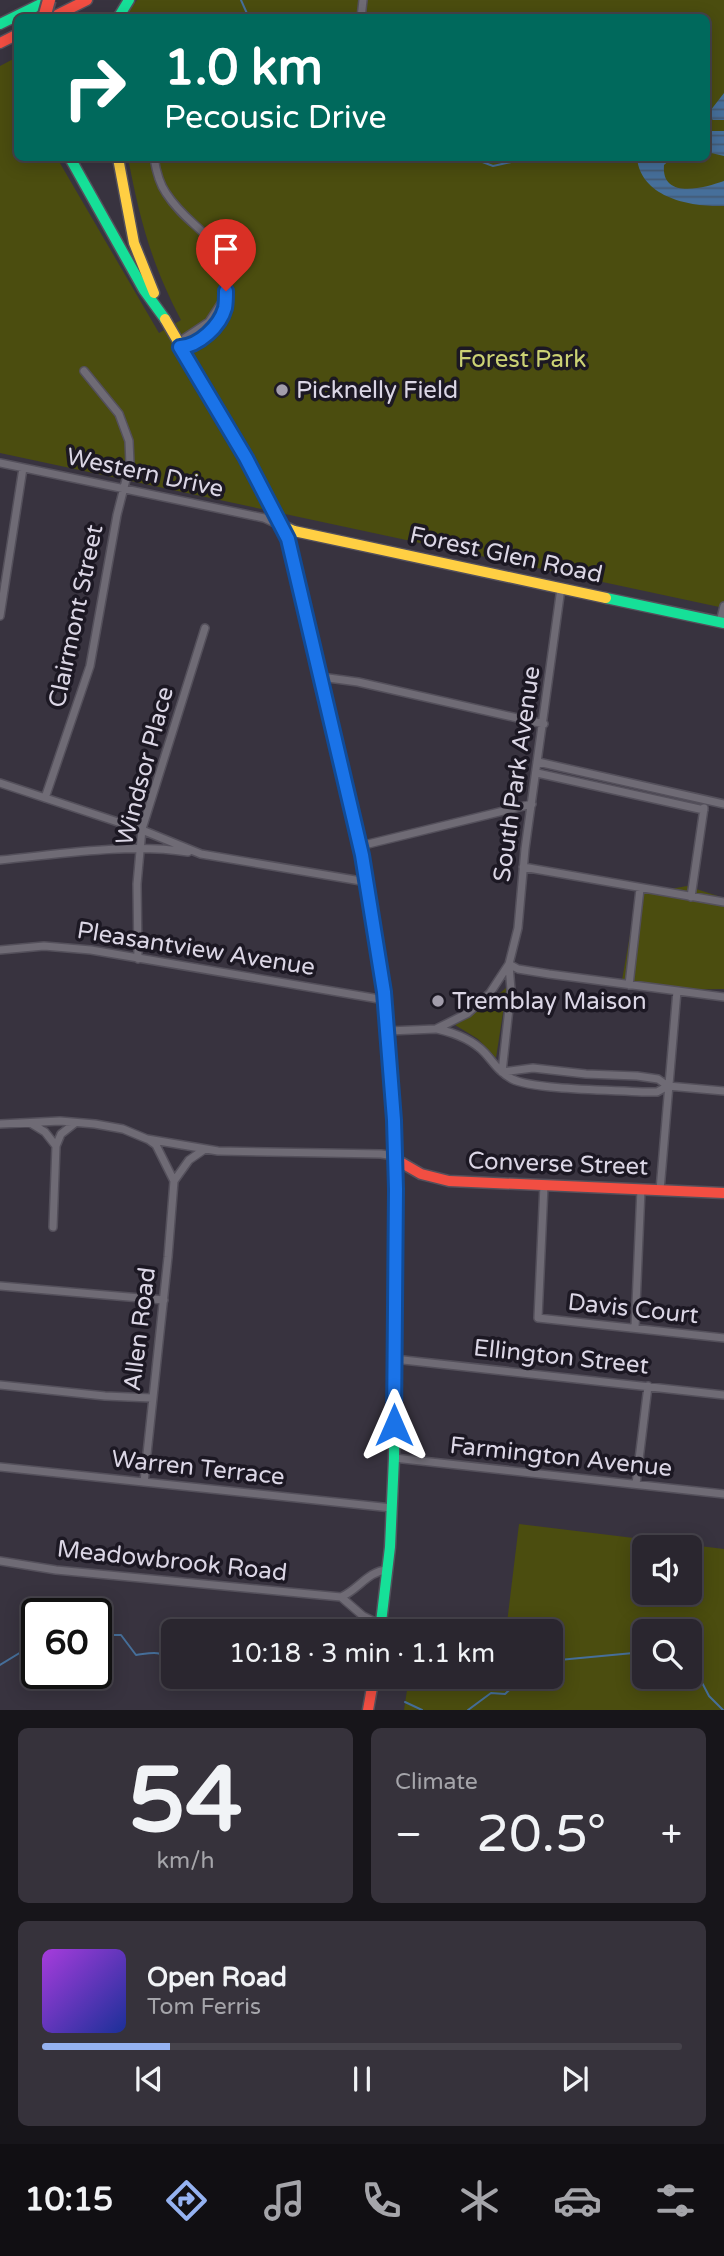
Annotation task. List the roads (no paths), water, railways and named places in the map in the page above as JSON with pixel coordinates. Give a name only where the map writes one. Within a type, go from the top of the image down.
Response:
[{"type":"main road","points":[[20,14],[49,0]]},
{"type":"main road","points":[[59,14],[87,0]]},
{"type":"main road","points":[[72,161],[144,290],[246,458],[288,539],[360,846],[385,1000],[395,1159],[394,1458],[382,1619]]},
{"type":"main road","points":[[119,161],[134,243],[164,319]]},
{"type":"main road","name":"Forest Glen Road","points":[[281,525],[294,531],[722,622]]},
{"type":"main road","name":"Converse Street","points":[[395,1159],[421,1174],[443,1180],[724,1193]]},
{"type":"main road","points":[[368,1710],[372,1689]]},
{"type":"street","points":[[155,161],[165,192],[188,219],[210,238],[222,257],[227,274],[226,305],[216,325],[195,343],[180,347]]},
{"type":"street","name":"Clairmont Street","points":[[45,798],[90,666],[130,453],[125,428],[111,401],[84,371]]},
{"type":"street","name":"Western Drive","points":[[0,464],[124,484],[264,518],[281,525]]},
{"type":"street","points":[[0,616],[23,468]]},
{"type":"street","name":"South Park Avenue","points":[[502,1072],[511,990],[509,964],[518,928],[523,867],[561,588]]},
{"type":"street","points":[[722,622],[724,607]]},
{"type":"street","name":"Windsor Place","points":[[138,959],[137,884],[142,830],[205,628]]},
{"type":"street","points":[[321,677],[358,682],[544,724]]},
{"type":"street","points":[[538,762],[724,804]]},
{"type":"street","points":[[537,773],[704,810]]},
{"type":"street","points":[[0,783],[142,830],[201,854]]},
{"type":"street","points":[[691,897],[705,800]]},
{"type":"street","points":[[360,846],[532,804]]},
{"type":"street","points":[[0,860],[165,848],[367,882]]},
{"type":"street","points":[[523,867],[724,902]]},
{"type":"street","points":[[629,985],[640,889]]},
{"type":"street","name":"Pleasantview Avenue","points":[[0,950],[55,946],[385,1000]]},
{"type":"street","points":[[509,964],[517,969],[724,997]]},
{"type":"street","name":"South Park Avenue","points":[[388,1031],[436,1029],[468,1013],[484,1001],[509,964]]},
{"type":"street","points":[[660,1190],[677,991]]},
{"type":"street","points":[[436,1029],[455,1033],[473,1042],[497,1069],[520,1081],[657,1092],[668,1086]]},
{"type":"street","points":[[502,1072],[533,1068],[637,1076],[658,1079],[668,1086],[724,1090]]},
{"type":"street","points":[[28,1122],[45,1132],[56,1146]]},
{"type":"street","points":[[0,1124],[78,1122],[123,1129],[156,1145],[174,1181],[189,1160],[205,1149]]},
{"type":"street","points":[[53,1227],[56,1146],[63,1131],[78,1122]]},
{"type":"street","points":[[147,1139],[205,1149],[388,1155],[395,1159]]},
{"type":"street","name":"Allen Road","points":[[144,1482],[174,1181]]},
{"type":"street","name":"Davis Court","points":[[544,1185],[538,1318],[724,1338]]},
{"type":"street","points":[[635,1328],[640,1189]]},
{"type":"street","points":[[0,1286],[164,1300]]},
{"type":"street","name":"Ellington Street","points":[[394,1359],[724,1395]]},
{"type":"street","points":[[0,1385],[115,1397],[152,1398]]},
{"type":"street","points":[[636,1484],[648,1386]]},
{"type":"street","name":"Farmington Avenue","points":[[394,1458],[724,1494]]},
{"type":"street","name":"Warren Terrace","points":[[0,1467],[392,1508]]},
{"type":"street","name":"Meadowbrook Road","points":[[0,1561],[72,1571],[341,1597]]},
{"type":"street","points":[[368,1619],[341,1597],[369,1577],[387,1570]]},
{"type":"water","points":[[724,93],[724,120],[713,120],[710,111]]},
{"type":"water","points":[[710,131],[724,131],[724,156],[710,153]]},
{"type":"water","points":[[638,161],[669,161],[664,165],[665,176],[669,183],[676,187],[695,188],[724,181],[724,206],[697,205],[670,197],[648,183]]},
{"type":"waterway","points":[[241,0],[247,14]]},
{"type":"waterway","points":[[480,161],[493,166],[516,161]]},
{"type":"waterway","points":[[112,1635],[121,1635],[136,1655],[161,1654]]},
{"type":"waterway","points":[[0,1665],[21,1652]]},
{"type":"waterway","points":[[563,1660],[632,1653]]},
{"type":"waterway","points":[[702,1683],[709,1696],[723,1710]]},
{"type":"waterway","points":[[468,1710],[491,1693],[505,1694],[510,1689]]},
{"type":"waterway","points":[[405,1702],[422,1710]]},
{"type":"place","name":"Picknelly Field","points":[[282,390]]},
{"type":"place","name":"Tremblay Maison","points":[[438,1001]]},
{"type":"park label","name":"Forest Park","points":[[522,359]]}]
